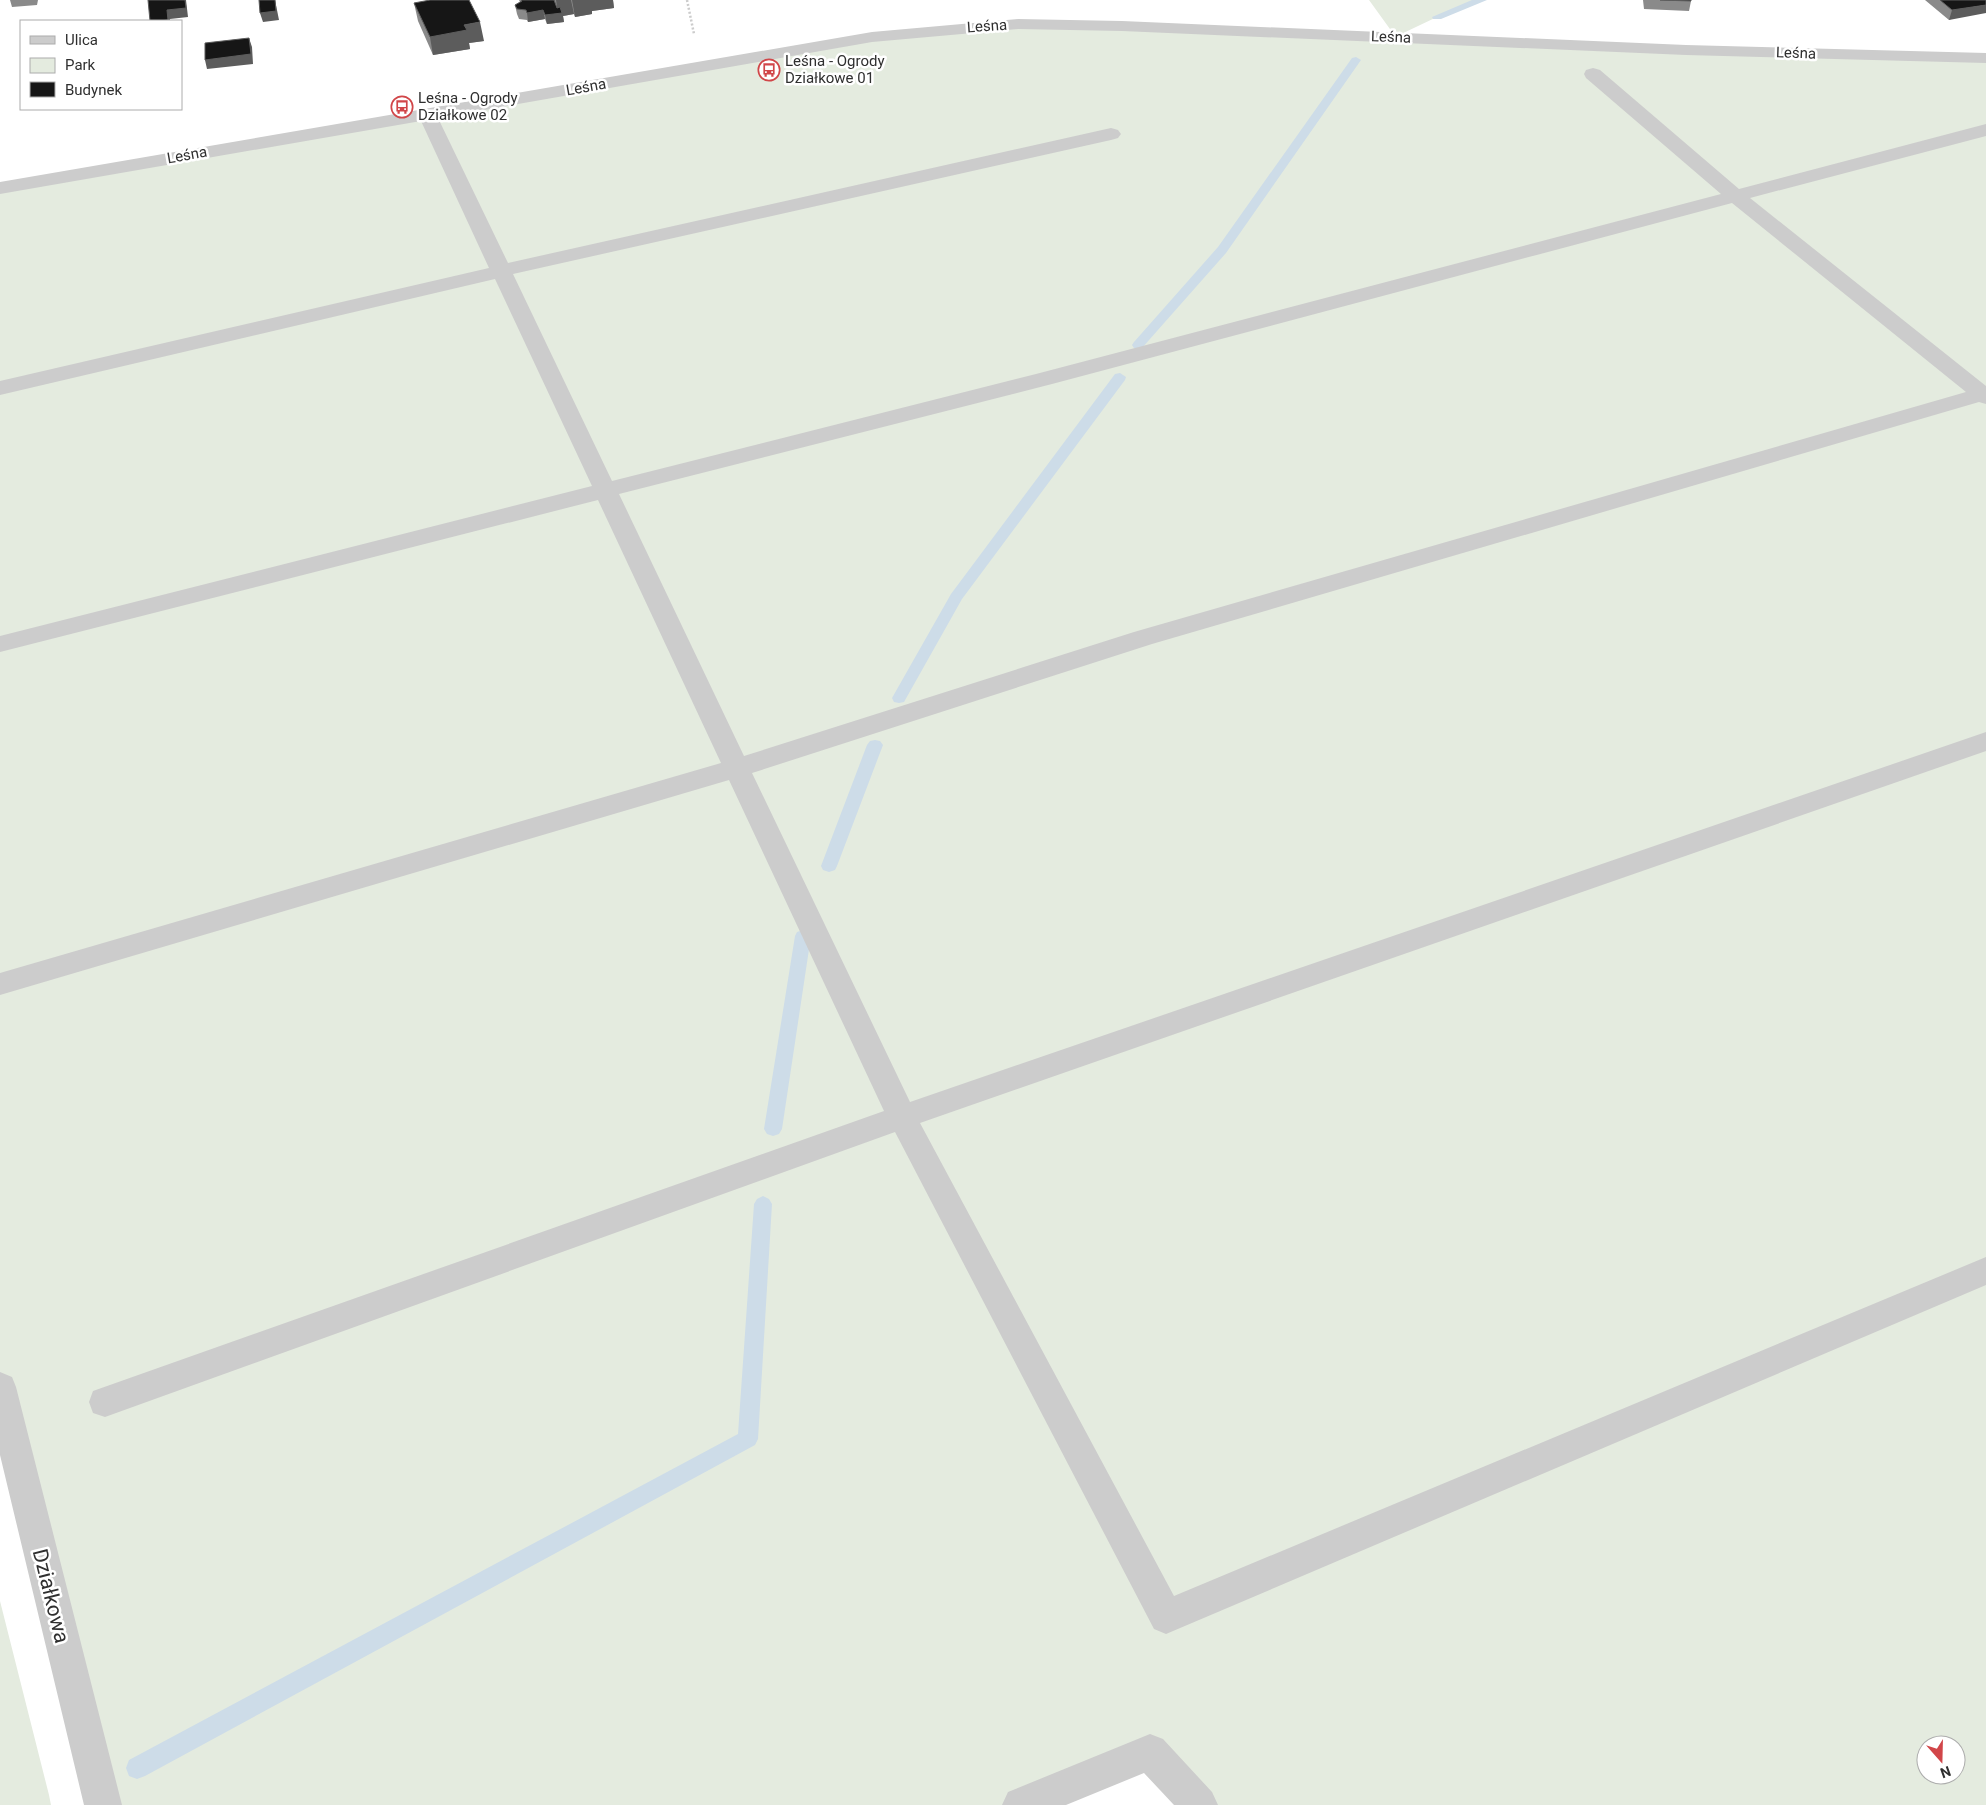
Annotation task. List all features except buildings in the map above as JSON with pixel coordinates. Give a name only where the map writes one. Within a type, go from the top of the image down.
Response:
[{"type":"street","name":"Leśna","points":[[0,188],[872,37],[1018,24],[1122,26],[1696,50],[1986,58]]},
{"type":"street","points":[[1592,74],[1734,195],[1985,395]]},
{"type":"street","points":[[427,114],[902,1117],[1166,1617],[1986,1271]]},
{"type":"street","points":[[0,644],[1044,378],[1986,130]]},
{"type":"street","points":[[0,388],[501,271],[1111,134]]},
{"type":"street","points":[[0,984],[737,768],[1143,638],[1985,395]]},
{"type":"street","points":[[105,1402],[902,1117],[1986,740]]},
{"type":"street","name":"Działkowa","points":[[0,1387],[103,1805]]},
{"type":"street","points":[[1021,1805],[1150,1752],[1199,1805]]},
{"type":"green space","points":[[1369,0],[1482,0],[1437,17],[1397,36],[1986,58],[1986,1805],[1199,1805],[1150,1752],[1021,1805],[103,1805],[0,1387],[0,188],[872,37],[1018,24],[1395,36]]},
{"type":"green space","points":[[0,1601],[49,1795],[51,1805],[0,1805]]},
{"type":"waterway","points":[[1437,17],[1482,0]]},
{"type":"waterway","points":[[1138,345],[1222,250],[1356,60]]},
{"type":"waterway","points":[[899,698],[956,597],[1120,377]]},
{"type":"waterway","points":[[829,866],[875,745]]},
{"type":"waterway","points":[[773,1129],[803,936]]},
{"type":"waterway","points":[[137,1768],[748,1439],[763,1204]]},
{"type":"place","name":"Leśna - Ogrody Działkowe 01","points":[[769,70]]},
{"type":"place","name":"Leśna - Ogrody Działkowe 02","points":[[402,107]]}]
